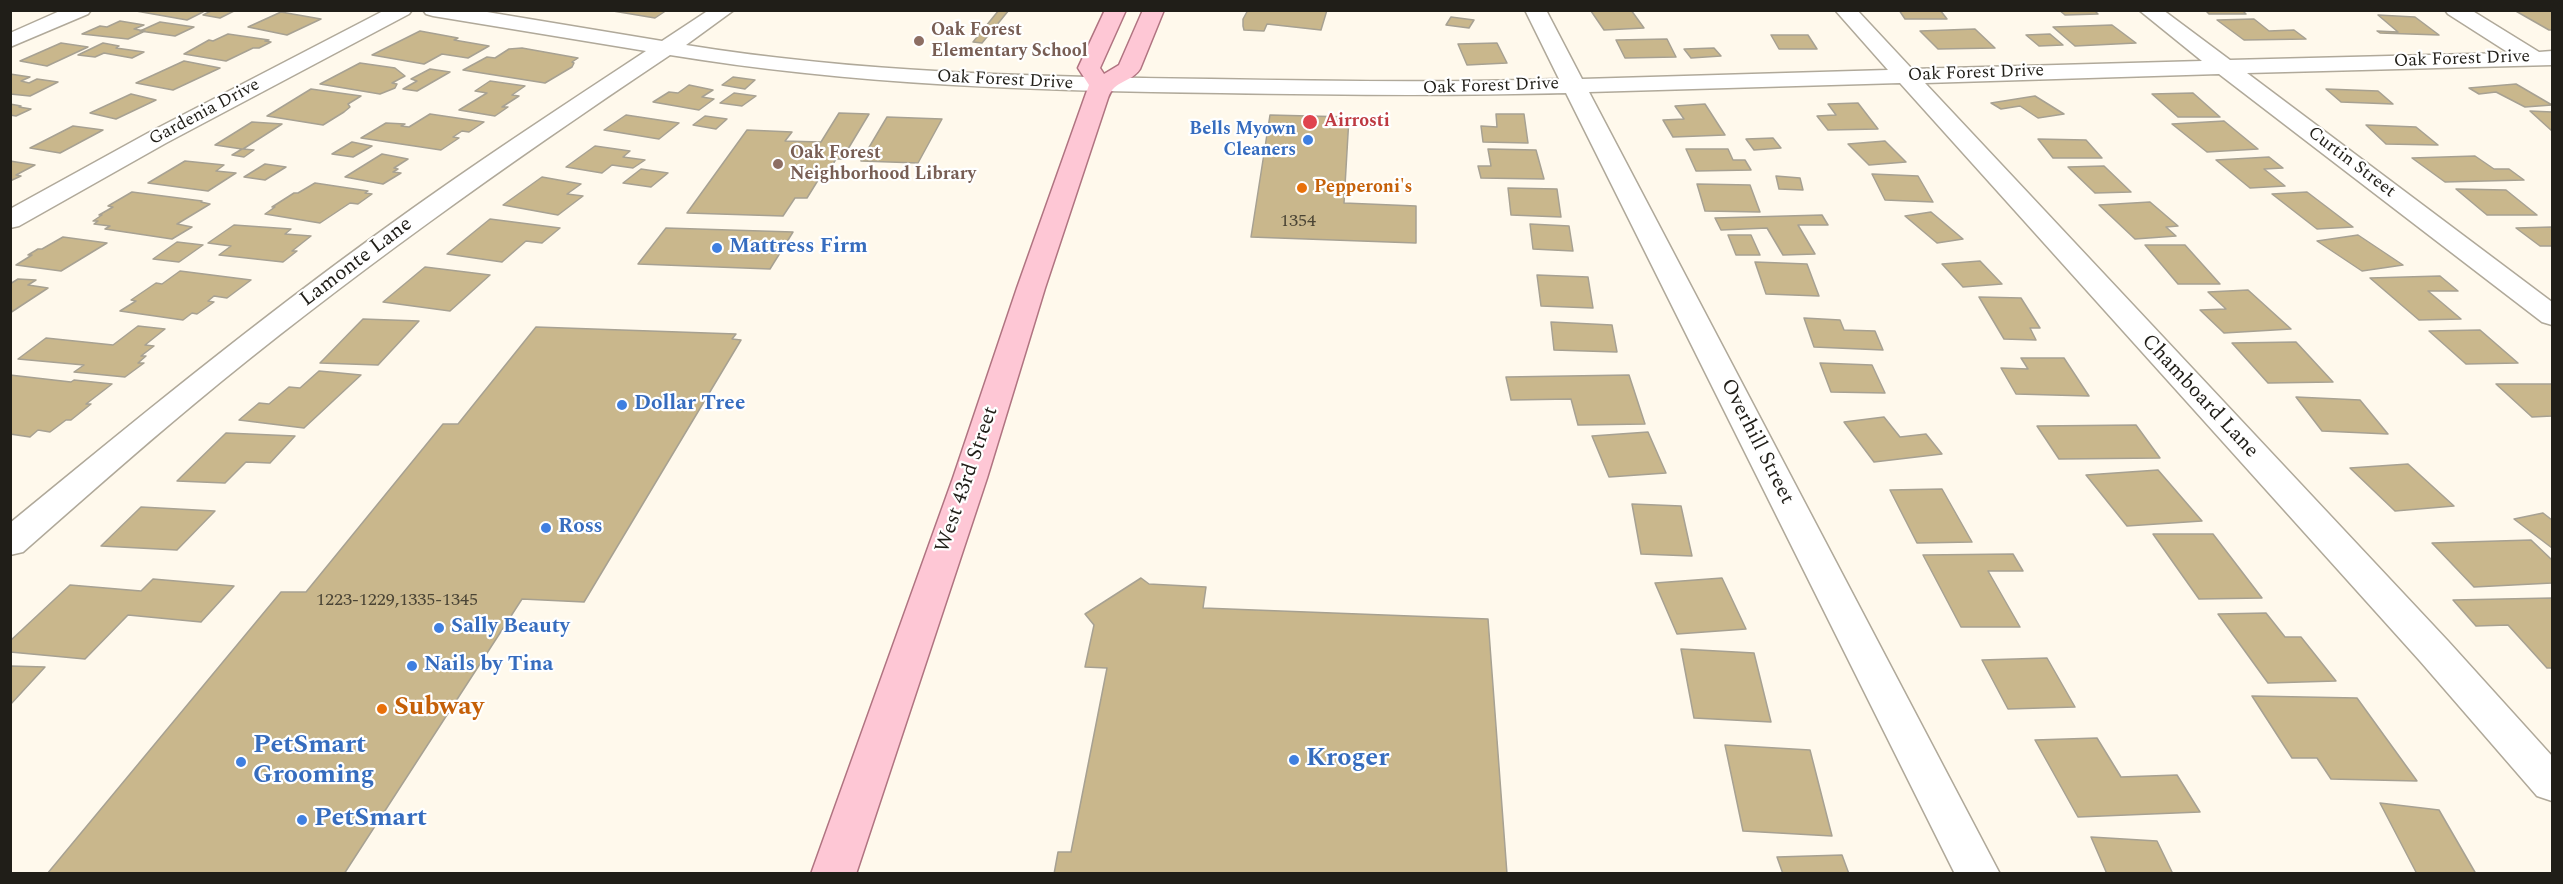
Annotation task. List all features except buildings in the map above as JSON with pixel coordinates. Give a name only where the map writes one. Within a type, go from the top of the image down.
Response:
[{"type":"main road","points":[[1116,10],[1089,68],[1101,85],[1129,69],[1154,10]]},
{"type":"main road","name":"West 43rd Street","points":[[833,873],[970,478],[1035,277],[1101,85]]},
{"type":"street","points":[[10,41],[81,10]]},
{"type":"street","name":"Gardenia Drive","points":[[10,220],[177,127],[402,10]]},
{"type":"street","name":"Oak Forest Drive","points":[[433,10],[668,48],[821,69],[975,81],[1101,85],[1355,90],[1464,89],[2224,67],[2547,62]]},
{"type":"street","name":"Lamonte Lane","points":[[10,543],[184,396],[393,235],[563,116],[724,10]]},
{"type":"street","name":"Overhill Street","points":[[1535,10],[1978,873]]},
{"type":"street","name":"Chamboard Lane","points":[[1845,10],[1903,77],[2434,651],[2553,784]]},
{"type":"street","name":"Curtin Street","points":[[2150,10],[2553,316]]},
{"type":"street","points":[[2455,10],[2547,62]]},
{"type":"place","name":"Oak Forest Elementary School","points":[[919,41]]},
{"type":"place","name":"Airrosti","points":[[1310,122]]},
{"type":"place","name":"Bells Myown Cleaners","points":[[1308,140]]},
{"type":"place","name":"Oak Forest Neighborhood Library","points":[[778,164]]},
{"type":"place","name":"Pepperoni's","points":[[1302,188]]},
{"type":"place","name":"Mattress Firm","points":[[717,248]]},
{"type":"place","name":"Dollar Tree","points":[[622,405]]},
{"type":"place","name":"Ross","points":[[546,528]]},
{"type":"place","name":"Sally Beauty","points":[[439,628]]},
{"type":"place","name":"Nails by Tina","points":[[412,666]]},
{"type":"place","name":"Subway","points":[[382,709]]},
{"type":"place","name":"Kroger","points":[[1294,760]]},
{"type":"place","name":"PetSmart Grooming","points":[[241,762]]},
{"type":"place","name":"PetSmart","points":[[302,820]]}]
